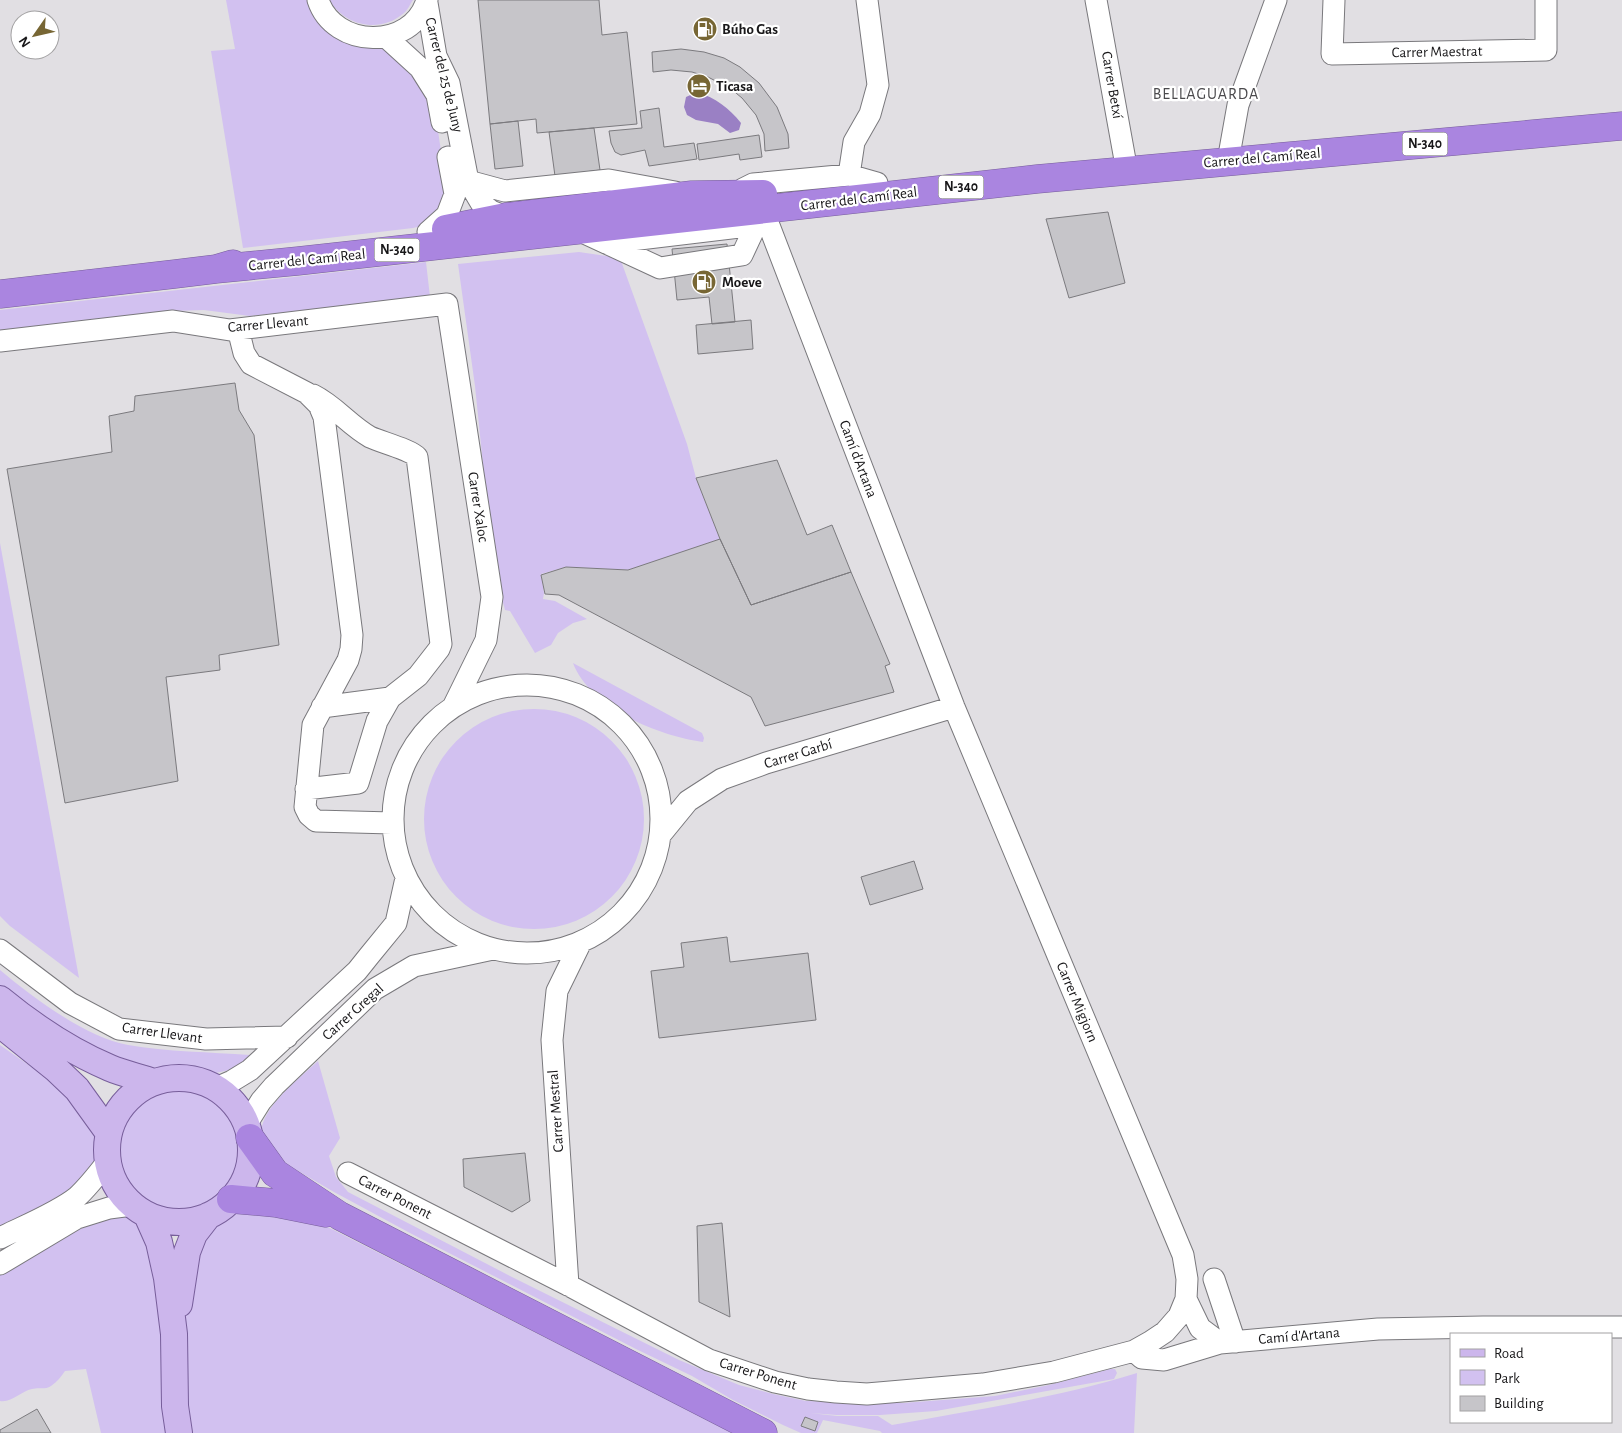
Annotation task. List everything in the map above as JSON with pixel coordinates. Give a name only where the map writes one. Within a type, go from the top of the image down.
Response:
[{"type":"highway","name":"Carrer del Camí Real","points":[[216,269],[578,230],[759,218],[1037,179],[1622,126]]},
{"type":"highway","points":[[216,269],[298,247],[428,232],[506,217],[692,195],[776,193],[992,173],[1011,173],[1037,179]]},
{"type":"highway","name":"N-340","points":[[0,294],[216,269]]},
{"type":"highway","points":[[248,1132],[275,1174],[340,1216],[763,1433]]},
{"type":"highway","points":[[231,1199],[276,1203],[340,1216]]},
{"type":"main road","points":[[0,999],[52,1038],[76,1052],[112,1069],[154,1082]]},
{"type":"main road","points":[[0,1024],[56,1069],[77,1089],[108,1132]]},
{"type":"main road","points":[[139,1210],[168,1221],[189,1221],[208,1216],[221,1209],[244,1181],[250,1160],[248,1132],[234,1104],[216,1088],[190,1079],[175,1078],[154,1082],[134,1093],[119,1109],[108,1132],[106,1148],[116,1186],[139,1210],[159,1242],[164,1259],[174,1334],[175,1406],[179,1433]]},
{"type":"main road","points":[[174,1334],[187,1252],[194,1234],[208,1216]]},
{"type":"street","points":[[318,0],[320,7],[332,22],[348,33],[367,38],[386,37],[403,30],[417,19],[427,2]]},
{"type":"street","points":[[849,175],[854,142],[870,114],[878,85],[867,0]]},
{"type":"street","name":"Carrer Betxí","points":[[1096,0],[1127,171]]},
{"type":"street","points":[[1228,161],[1238,105],[1276,0]]},
{"type":"street","name":"Carrer Maestrat","points":[[1334,0],[1332,54],[1546,50],[1546,0]]},
{"type":"street","name":"Carrer del 25 de Juny","points":[[427,2],[436,56],[449,83],[468,181],[481,203],[491,211],[506,217]]},
{"type":"street","name":"Carrer del 25 de Juny","points":[[386,37],[420,68],[437,95],[455,194],[447,215],[428,232]]},
{"type":"street","points":[[732,195],[753,184],[849,175],[877,183]]},
{"type":"street","points":[[468,181],[505,191],[609,180],[692,195]]},
{"type":"street","points":[[606,243],[759,218]]},
{"type":"street","points":[[578,230],[660,268],[742,255],[759,218]]},
{"type":"street","name":"Camí d'Artana","points":[[759,218],[954,707]]},
{"type":"street","name":"Carrer Llevant","points":[[0,341],[173,321],[230,330],[447,304]]},
{"type":"street","name":"Carrer Xaloc","points":[[447,304],[492,597],[486,640],[454,704]]},
{"type":"street","points":[[238,329],[244,352],[251,364],[332,405],[352,424],[371,437],[410,452],[417,457],[440,648],[418,676],[390,698],[378,721],[358,783],[306,789]]},
{"type":"street","points":[[302,390],[315,400],[324,417],[352,635],[348,660],[314,725],[305,807],[309,815],[316,821],[392,823]]},
{"type":"street","points":[[537,684],[579,694],[615,717],[643,750],[659,791],[661,834],[652,868],[635,899],[611,924],[581,942],[537,953],[493,949],[458,934],[428,910],[406,878],[396,851],[392,823],[398,777],[420,736],[454,704],[494,688],[537,684]]},
{"type":"street","points":[[322,707],[390,698]]},
{"type":"street","name":"Carrer Garbí","points":[[661,834],[688,801],[722,779],[766,763],[954,707]]},
{"type":"street","name":"Carrer Migjorn","points":[[954,707],[1183,1255],[1187,1278],[1186,1299]]},
{"type":"street","name":"Carrer Gregal","points":[[216,1088],[232,1082],[250,1070],[287,1038],[357,971],[396,923],[406,878]]},
{"type":"street","name":"Carrer Mestral","points":[[568,1285],[552,1040],[558,991],[581,942]]},
{"type":"street","name":"Carrer Gregal","points":[[248,1132],[261,1101],[274,1086],[375,989],[414,966],[493,949]]},
{"type":"street","name":"Carrer Llevant","points":[[0,950],[70,1003],[120,1030],[206,1039],[287,1038]]},
{"type":"street","points":[[0,1238],[76,1198],[108,1161]]},
{"type":"street","name":"Carrer Ponent","points":[[348,1173],[568,1285],[709,1360],[775,1382],[808,1389],[867,1394],[983,1384],[1054,1372],[1134,1351],[1165,1332],[1179,1316],[1186,1299]]},
{"type":"street","points":[[0,1264],[77,1218],[109,1208],[139,1210]]},
{"type":"street","points":[[1214,1279],[1228,1342]]},
{"type":"street","points":[[1186,1299],[1200,1328],[1228,1342]]},
{"type":"street","name":"Camí d'Artana","points":[[1134,1351],[1142,1358],[1164,1360],[1228,1342],[1378,1329],[1622,1327]]},
{"type":"green space","points":[[226,0],[309,0],[378,47],[397,53],[434,104],[448,198],[425,225],[243,248],[211,51],[235,49]]},
{"type":"green space","points":[[329,0],[413,0],[405,12],[395,20],[374,25],[353,21],[344,16]]},
{"type":"green space","points":[[579,252],[620,258],[687,444],[696,478],[720,539],[628,570],[566,567],[541,574],[543,599],[555,601],[587,619],[573,623],[558,633],[551,645],[535,653],[510,611],[505,610],[499,587],[485,484],[475,386],[458,264]]},
{"type":"green space","points":[[426,262],[430,297],[250,316],[204,310],[172,311],[0,331],[0,310]]},
{"type":"green space","points":[[0,543],[79,978],[10,926],[0,916]]},
{"type":"green space","points":[[573,663],[702,733],[703,742],[667,733],[628,717],[594,693],[582,679]]},
{"type":"green space","points":[[523,709],[545,709],[576,717],[595,727],[612,741],[626,758],[636,777],[642,797],[644,819],[642,841],[636,861],[626,880],[612,897],[595,911],[576,921],[545,929],[523,929],[492,921],[482,916],[464,904],[449,889],[432,861],[424,830],[424,808],[432,777],[437,767],[449,749],[464,734],[492,717]]},
{"type":"green space","points":[[0,970],[61,1015],[112,1041],[158,1049],[250,1055],[238,1066],[216,1073],[184,1067],[147,1068],[103,1055],[0,988]]},
{"type":"green space","points":[[0,1045],[62,1090],[91,1127],[97,1144],[95,1161],[73,1192],[0,1233]]},
{"type":"green space","points":[[318,1061],[340,1138],[329,1156],[336,1177],[348,1192],[514,1278],[679,1360],[739,1385],[806,1401],[903,1403],[995,1396],[1115,1369],[1117,1373],[1114,1379],[936,1411],[880,1415],[810,1413],[837,1416],[878,1416],[892,1425],[1076,1390],[1137,1373],[1134,1433],[882,1433],[880,1431],[823,1420],[817,1433],[801,1433],[783,1425],[733,1400],[692,1376],[410,1233],[286,1164],[274,1163],[262,1142],[262,1125],[267,1114],[282,1094]]},
{"type":"green space","points":[[181,1088],[205,1093],[225,1106],[238,1126],[243,1150],[238,1174],[225,1194],[205,1207],[181,1212],[157,1207],[137,1194],[124,1174],[119,1150],[124,1126],[137,1106],[157,1093]]},
{"type":"green space","points":[[250,1210],[312,1219],[733,1433],[187,1433],[183,1312],[193,1253],[215,1224]]},
{"type":"green space","points":[[123,1214],[134,1219],[141,1226],[153,1244],[171,1433],[101,1433],[86,1369],[65,1371],[49,1387],[32,1389],[12,1399],[0,1401],[0,1271],[78,1225]]},
{"type":"shaded area","points":[[697,92],[716,100],[727,108],[741,123],[739,130],[730,133],[718,124],[696,120],[687,115],[684,107],[686,97]]},
{"type":"building","points":[[478,0],[599,0],[602,35],[627,32],[637,124],[537,133],[536,119],[490,124]]},
{"type":"building","points":[[681,49],[704,52],[724,58],[740,67],[759,83],[777,107],[788,134],[789,148],[765,151],[764,134],[756,115],[742,98],[731,89],[708,77],[692,72],[671,70],[653,72],[652,52]]},
{"type":"building","points":[[659,108],[664,147],[694,143],[697,159],[649,166],[645,150],[621,155],[615,152],[609,131],[642,128],[640,111]]},
{"type":"building","points":[[518,121],[523,166],[495,169],[490,124]]},
{"type":"building","points":[[594,128],[600,170],[555,176],[549,132]]},
{"type":"building","points":[[759,135],[762,157],[740,160],[739,154],[699,160],[697,144]]},
{"type":"building","points":[[1108,212],[1125,283],[1069,298],[1046,219]]},
{"type":"building","points":[[727,244],[735,322],[712,324],[709,297],[677,300],[672,249]]},
{"type":"building","points":[[751,320],[753,349],[698,354],[696,325]]},
{"type":"building","points":[[235,383],[239,410],[254,435],[279,645],[219,655],[220,670],[166,677],[178,781],[65,803],[7,469],[112,452],[109,416],[134,411],[135,396]]},
{"type":"building","points":[[777,460],[807,535],[832,525],[851,572],[751,605],[720,539],[696,478]]},
{"type":"building","points":[[720,539],[751,605],[851,572],[890,664],[885,666],[894,692],[765,726],[751,697],[559,595],[545,594],[541,575],[566,567],[628,570]]},
{"type":"building","points":[[914,861],[923,889],[870,905],[861,877]]},
{"type":"building","points":[[727,937],[730,962],[808,953],[816,1020],[659,1038],[651,971],[684,967],[681,943]]},
{"type":"building","points":[[525,1153],[530,1201],[512,1212],[464,1187],[463,1159]]},
{"type":"building","points":[[722,1223],[730,1317],[699,1302],[697,1226]]},
{"type":"building","points":[[37,1409],[51,1433],[0,1433],[0,1430]]},
{"type":"building","points":[[805,1417],[818,1422],[815,1431],[801,1426]]},
{"type":"place","name":"Búho Gas","points":[[705,29]]},
{"type":"place","name":"Ticasa","points":[[699,86]]},
{"type":"place","name":"Moeve","points":[[704,282]]},
{"type":"district","name":"BELLAGUARDA","points":[[1206,94]]}]
